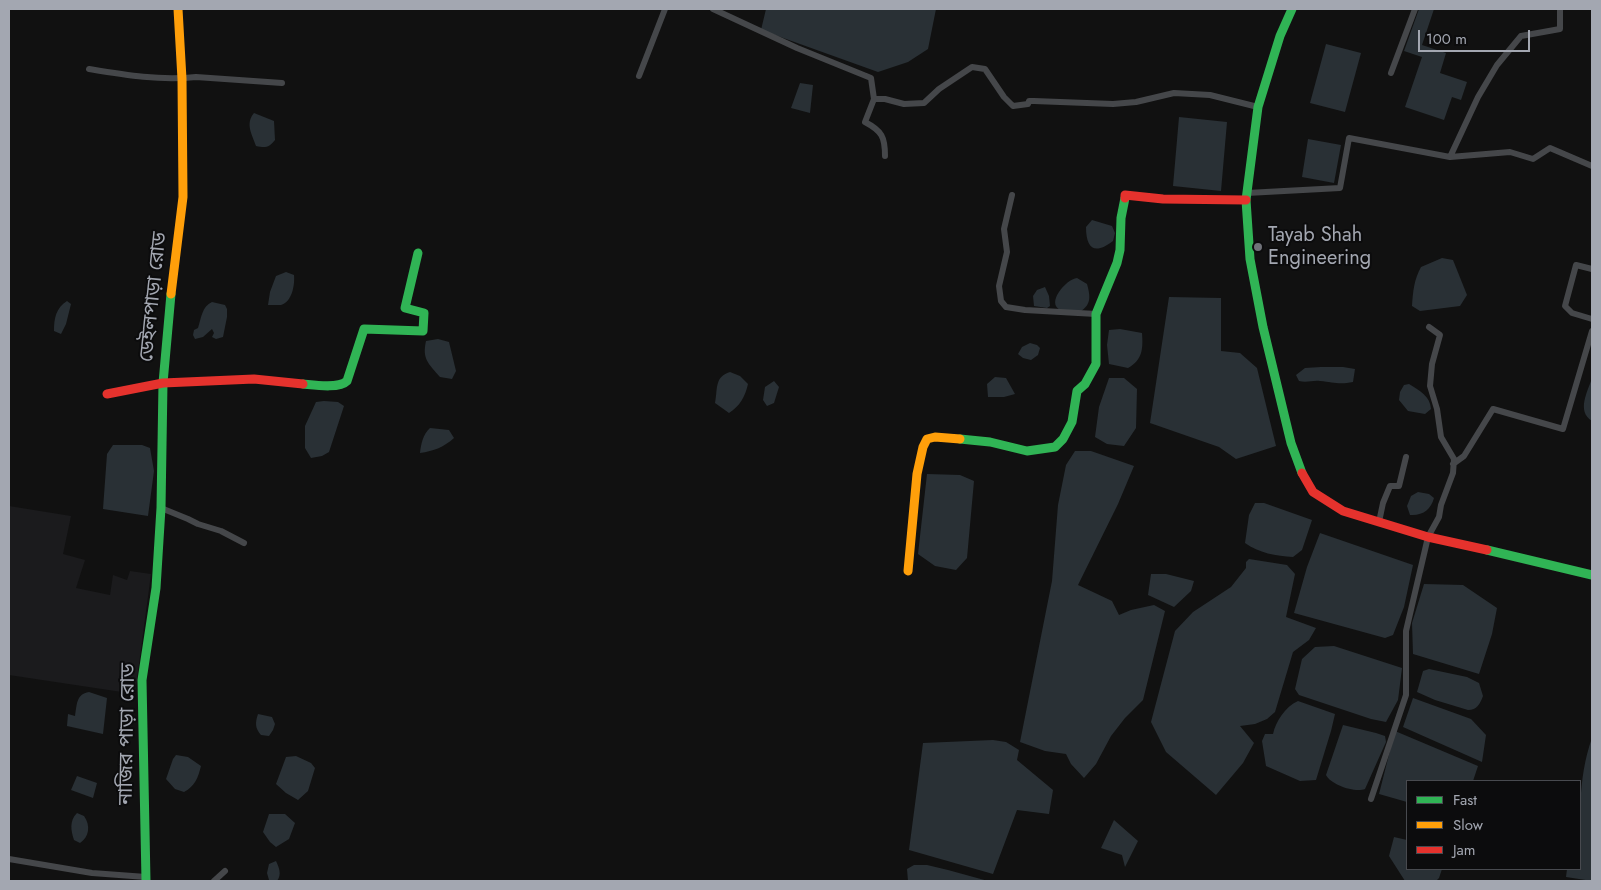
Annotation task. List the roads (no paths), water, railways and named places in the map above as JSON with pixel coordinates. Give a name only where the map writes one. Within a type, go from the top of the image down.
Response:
[{"type":"street","points":[[639,76],[665,9]]},
{"type":"street","points":[[714,9],[735,21],[797,48],[870,76],[873,79],[874,99],[866,122],[877,128],[885,142],[885,156]]},
{"type":"street","points":[[1292,9],[1280,36],[1258,106],[1246,196],[1250,259],[1263,327],[1291,443],[1300,470],[1314,492],[1343,511],[1428,537],[1592,575]]},
{"type":"street","points":[[1391,73],[1415,9]]},
{"type":"street","points":[[1450,157],[1478,97],[1497,65],[1522,36],[1560,29],[1560,9]]},
{"type":"street","name":"ডেইলপাড়া রোড","points":[[156,588],[161,508],[163,383],[171,289],[183,197],[182,79],[178,10]]},
{"type":"street","points":[[874,99],[885,99],[904,104],[924,103],[939,89],[972,67],[986,69],[1004,98],[1013,106],[1028,104],[1029,101],[1034,100],[1113,104],[1136,102],[1174,93],[1210,95],[1258,106]]},
{"type":"street","points":[[89,69],[146,78],[182,79],[196,77],[282,83]]},
{"type":"street","points":[[908,571],[917,474],[923,446],[927,440],[935,437],[990,442],[1027,451],[1055,447],[1060,443],[1072,422],[1077,391],[1085,384],[1096,364],[1096,314],[1117,263],[1125,195],[1163,199],[1246,196],[1340,188],[1350,138],[1450,157],[1510,152],[1533,159],[1550,148],[1592,166]]},
{"type":"street","points":[[1012,195],[1004,229],[1007,252],[998,286],[1001,300],[1006,307],[1025,310],[1096,314]]},
{"type":"street","points":[[107,394],[163,383],[254,379],[323,386],[344,384],[364,328],[423,331],[424,313],[405,308],[418,253]]},
{"type":"street","points":[[1592,268],[1576,265],[1565,306],[1572,313],[1592,319]]},
{"type":"street","points":[[1371,800],[1406,695],[1406,631],[1428,537],[1439,517],[1441,505],[1453,473],[1454,459],[1441,438],[1437,409],[1430,386],[1432,364],[1440,334],[1429,327]]},
{"type":"street","points":[[1453,464],[1464,456],[1493,409],[1563,429],[1592,331]]},
{"type":"street","points":[[1379,522],[1383,503],[1390,486],[1398,486],[1406,457]]},
{"type":"street","points":[[161,508],[198,524],[221,531],[244,543]]},
{"type":"street","name":"নাজির পাড়া রোড","points":[[146,879],[142,680],[156,588]]},
{"type":"street","points":[[9,859],[92,873],[146,879]]},
{"type":"street","points":[[214,881],[225,872]]},
{"type":"place","name":"Tayab Shah Engineering","points":[[1258,247]]}]
